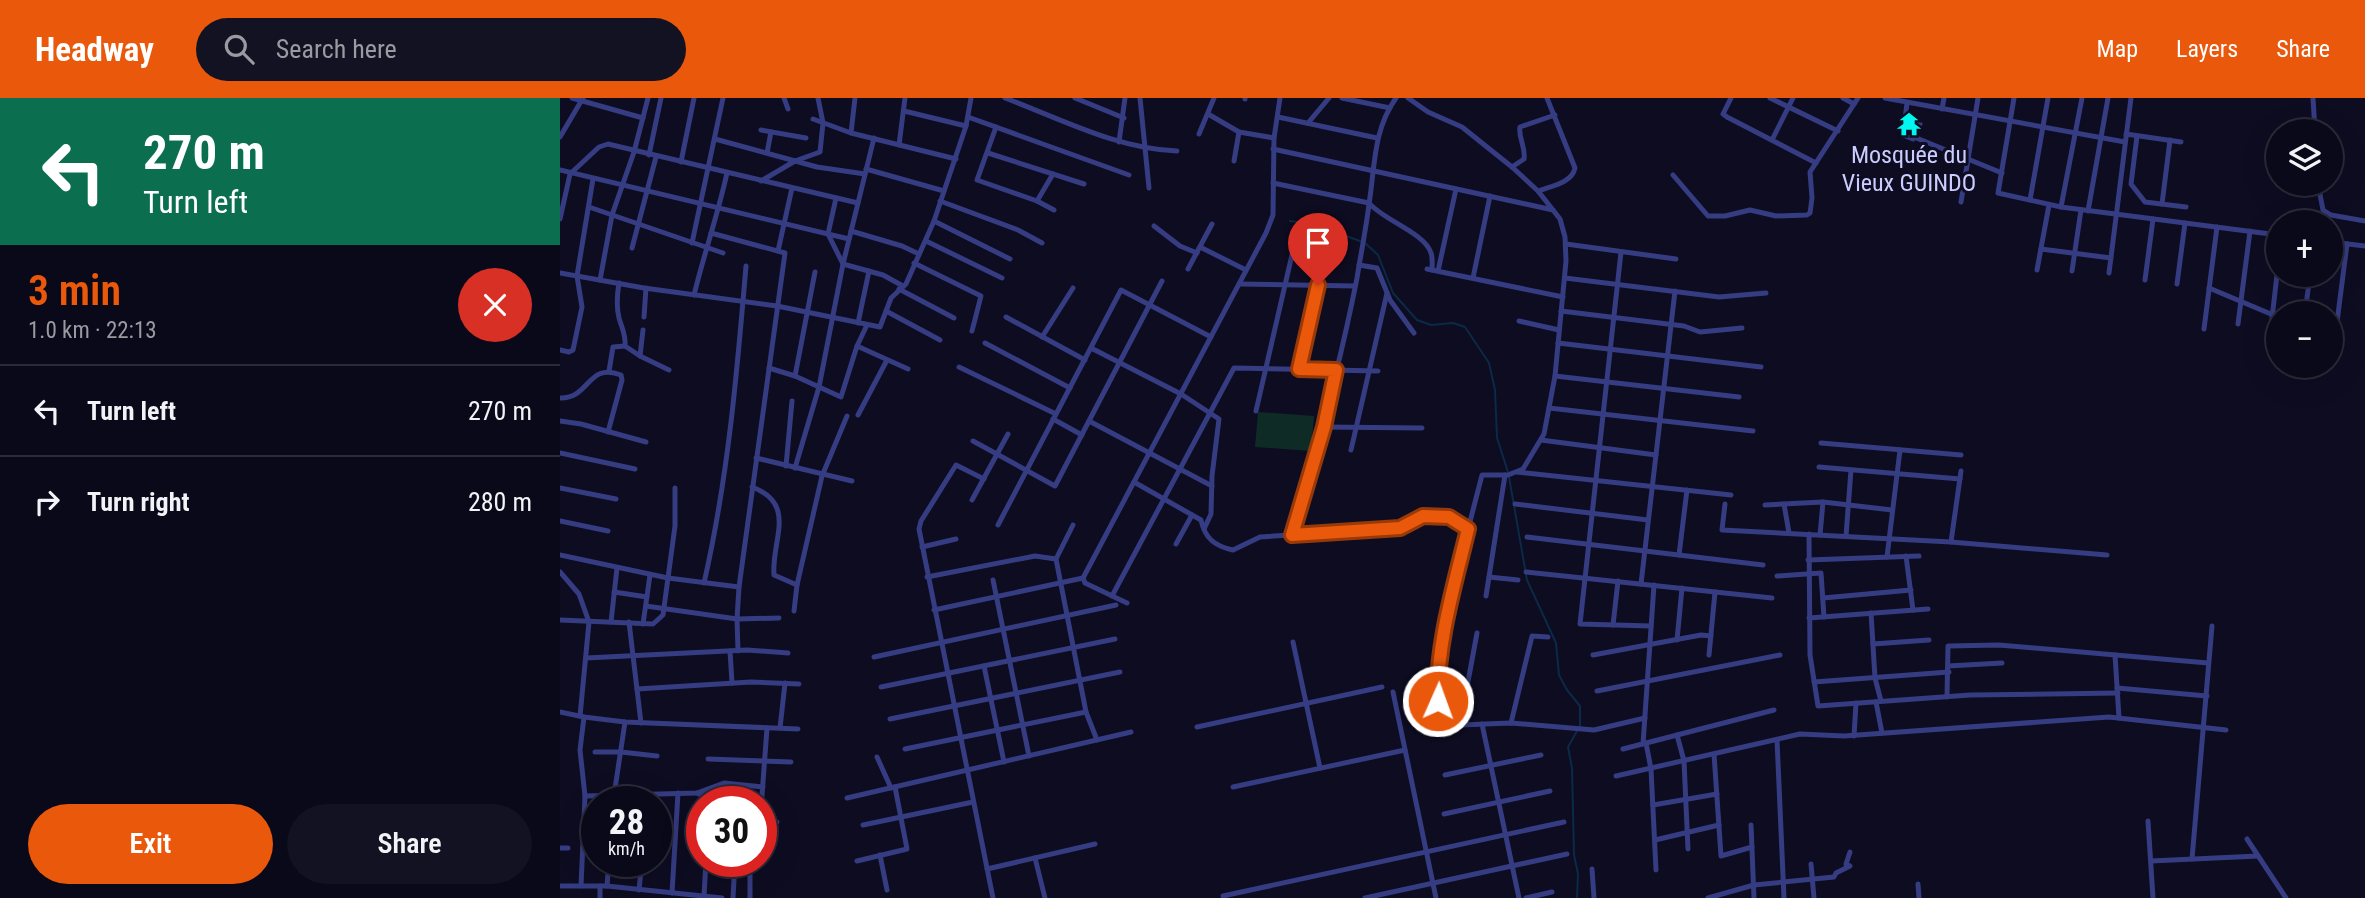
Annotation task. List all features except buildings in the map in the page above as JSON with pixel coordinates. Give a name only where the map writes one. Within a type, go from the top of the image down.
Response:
[{"type":"street","points":[[572,98],[643,118]]},
{"type":"street","points":[[600,280],[612,215],[634,152],[648,98]]},
{"type":"street","points":[[632,248],[647,192],[661,98]]},
{"type":"street","points":[[681,162],[694,98]]},
{"type":"street","points":[[692,243],[723,98]]},
{"type":"street","points":[[784,98],[788,109]]},
{"type":"street","points":[[761,181],[794,161],[820,152],[823,123],[818,98]]},
{"type":"street","points":[[851,133],[855,98]]},
{"type":"street","points":[[899,145],[905,98]]},
{"type":"street","points":[[560,273],[777,306],[880,327],[934,221],[967,126],[971,98]]},
{"type":"street","points":[[1005,98],[1119,142],[1145,149],[1177,151]]},
{"type":"street","points":[[1075,98],[1124,118]]},
{"type":"street","points":[[1119,142],[1125,98]]},
{"type":"street","points":[[1140,98],[1149,188]]},
{"type":"street","points":[[1199,134],[1214,98]]},
{"type":"street","points":[[934,610],[1083,578],[1266,233],[1273,215],[1273,149],[1280,98]]},
{"type":"street","points":[[1308,123],[1328,98]]},
{"type":"street","points":[[1342,98],[1390,108]]},
{"type":"street","points":[[1408,98],[1428,112],[1462,127],[1513,167],[1538,191],[1560,219],[1566,244],[1555,376],[1541,440],[1527,465],[1517,472]]},
{"type":"street","points":[[1538,191],[1569,179],[1574,175],[1575,167],[1548,98]]},
{"type":"street","points":[[1731,98],[1723,114],[1816,163]]},
{"type":"street","points":[[1770,98],[1838,131]]},
{"type":"street","points":[[1772,140],[1793,98]]},
{"type":"street","points":[[1673,175],[1708,216],[1725,216],[1750,210],[1776,216],[1807,215],[1810,213],[1812,198],[1809,178],[1856,101],[1843,98]]},
{"type":"street","points":[[1885,98],[2126,142]]},
{"type":"street","points":[[1942,109],[1944,98]]},
{"type":"street","points":[[1961,202],[1978,98]]},
{"type":"street","points":[[2014,98],[1998,193],[2061,207],[2266,234]]},
{"type":"street","points":[[2030,200],[2048,98]]},
{"type":"street","points":[[2061,207],[2082,98]]},
{"type":"street","points":[[2072,271],[2108,98]]},
{"type":"street","points":[[2109,273],[2131,98]]},
{"type":"street","points":[[2313,98],[2314,119]]},
{"type":"street","points":[[1292,535],[1324,427],[1355,286],[1377,138],[1395,99]]},
{"type":"street","points":[[560,137],[581,100]]},
{"type":"street","points":[[1907,103],[1903,135],[2002,173]]},
{"type":"street","points":[[904,111],[967,126]]},
{"type":"street","points":[[1208,114],[1239,132],[1274,138]]},
{"type":"street","points":[[1513,167],[1524,159],[1520,127],[1555,115]]},
{"type":"street","points":[[968,117],[1129,175]]},
{"type":"street","points":[[1278,117],[1377,138]]},
{"type":"street","points":[[1905,117],[1920,124],[1914,137]]},
{"type":"street","points":[[813,119],[851,133],[956,159]]},
{"type":"street","points":[[996,127],[977,180],[1038,201],[1054,210]]},
{"type":"street","points":[[761,130],[806,138]]},
{"type":"street","points":[[766,153],[771,132]]},
{"type":"street","points":[[1234,161],[1239,132]]},
{"type":"street","points":[[2126,134],[2181,142]]},
{"type":"street","points":[[2137,136],[2131,184],[2145,202],[2186,207]]},
{"type":"street","points":[[795,468],[819,387],[843,264],[874,138]]},
{"type":"street","points":[[715,139],[794,161],[866,171],[944,191]]},
{"type":"street","points":[[2162,204],[2170,140]]},
{"type":"street","points":[[560,219],[570,174],[604,145],[858,203]]},
{"type":"street","points":[[1273,149],[1553,210]]},
{"type":"street","points":[[988,153],[1084,184]]},
{"type":"street","points":[[560,170],[849,239]]},
{"type":"street","points":[[694,295],[706,247],[720,209],[727,173]]},
{"type":"street","points":[[1038,201],[1054,174]]},
{"type":"street","points":[[560,351],[573,350],[582,307],[577,276],[593,179]]},
{"type":"street","points":[[1273,183],[1369,203],[1428,247],[1432,270]]},
{"type":"street","points":[[778,251],[792,188]]},
{"type":"street","points":[[1432,270],[1457,189]]},
{"type":"street","points":[[1473,278],[1490,196]]},
{"type":"street","points":[[2320,196],[2323,210],[2331,215],[2365,221]]},
{"type":"street","points":[[836,198],[828,234],[843,264],[883,275],[954,318]]},
{"type":"street","points":[[940,201],[1018,230],[1042,243]]},
{"type":"street","points":[[2037,270],[2049,205]]},
{"type":"street","points":[[589,207],[723,253]]},
{"type":"street","points":[[2145,280],[2152,219]]},
{"type":"street","points":[[934,221],[1010,260]]},
{"type":"street","points":[[2177,284],[2185,223]]},
{"type":"street","points":[[1188,269],[1212,224]]},
{"type":"street","points":[[1154,226],[1180,246],[1198,250],[1247,270]]},
{"type":"street","points":[[2204,329],[2217,227]]},
{"type":"street","points":[[851,230],[919,254]]},
{"type":"street","points":[[2238,324],[2250,232]]},
{"type":"street","points":[[711,233],[785,253],[739,587],[738,651]]},
{"type":"street","points":[[1256,411],[1297,233]]},
{"type":"street","points":[[1299,369],[1328,236]]},
{"type":"street","points":[[926,241],[1002,278]]},
{"type":"street","points":[[1566,244],[1676,259]]},
{"type":"street","points":[[2343,244],[2365,246]]},
{"type":"street","points":[[2338,301],[2347,244]]},
{"type":"street","points":[[2041,249],[2110,258]]},
{"type":"street","points":[[1621,252],[1580,624],[1651,626]]},
{"type":"street","points":[[914,263],[981,296],[972,331]]},
{"type":"street","points":[[1359,265],[1377,268],[1400,316],[1414,333]]},
{"type":"street","points":[[704,583],[718,524],[733,415],[746,266]]},
{"type":"street","points":[[1432,270],[1563,297]]},
{"type":"street","points":[[858,323],[869,271]]},
{"type":"street","points":[[794,376],[815,272]]},
{"type":"street","points":[[1564,278],[1719,297],[1766,293]]},
{"type":"street","points":[[973,441],[1055,486],[1163,281]]},
{"type":"street","points":[[619,283],[617,302],[626,335],[625,346]]},
{"type":"street","points":[[1239,284],[1355,286]]},
{"type":"street","points":[[644,317],[646,288]]},
{"type":"street","points":[[1042,337],[1073,288]]},
{"type":"street","points":[[2209,288],[2266,312]]},
{"type":"street","points":[[998,525],[1121,290],[1211,337]]},
{"type":"street","points":[[1641,584],[1675,291]]},
{"type":"street","points":[[1351,450],[1387,293]]},
{"type":"street","points":[[886,311],[940,340]]},
{"type":"street","points":[[1561,311],[1672,324],[1700,332],[1742,328]]},
{"type":"street","points":[[1006,317],[1085,360]]},
{"type":"street","points":[[1519,321],[1559,330]]},
{"type":"street","points":[[769,368],[841,397],[857,346],[867,325]]},
{"type":"street","points":[[640,356],[643,330]]},
{"type":"street","points":[[985,343],[1070,388]]},
{"type":"street","points":[[1558,343],[1761,368]]},
{"type":"street","points":[[609,371],[613,347],[625,346],[670,370]]},
{"type":"street","points":[[857,346],[908,369]]},
{"type":"street","points":[[1091,348],[1181,394],[1219,419],[1211,514],[1203,530]]},
{"type":"street","points":[[858,415],[887,360]]},
{"type":"street","points":[[959,367],[1055,417],[1082,435]]},
{"type":"street","points":[[1112,596],[1234,368],[1378,371]]},
{"type":"street","points":[[560,398],[578,393],[590,380],[609,371],[621,375],[608,432]]},
{"type":"street","points":[[1555,376],[1739,397]]},
{"type":"street","points":[[786,466],[792,401]]},
{"type":"street","points":[[1549,408],[1753,431]]},
{"type":"street","points":[[794,611],[797,585],[822,475],[847,416]]},
{"type":"street","points":[[560,421],[646,442]]},
{"type":"street","points":[[1089,421],[1212,486]]},
{"type":"street","points":[[1324,427],[1422,428]]},
{"type":"street","points":[[972,500],[1008,434]]},
{"type":"street","points":[[1541,440],[1656,454]]},
{"type":"street","points":[[1821,443],[1961,455]]},
{"type":"street","points":[[1887,557],[1900,450]]},
{"type":"street","points":[[560,453],[635,469]]},
{"type":"street","points":[[756,458],[852,481]]},
{"type":"street","points":[[984,479],[959,465],[954,466],[919,524],[940,642],[993,898]]},
{"type":"street","points":[[1819,467],[1960,479]]},
{"type":"street","points":[[1846,536],[1851,470]]},
{"type":"street","points":[[1951,541],[1961,471]]},
{"type":"street","points":[[1644,718],[1594,730],[1511,723],[1460,725],[1443,719],[1438,701],[1437,677],[1454,584],[1482,475],[1517,472],[1731,495]]},
{"type":"street","points":[[1486,596],[1505,475]]},
{"type":"street","points":[[1134,482],[1201,520],[1205,536],[1213,543],[1233,550],[1260,537],[1400,528],[1423,516],[1449,517],[1468,529]]},
{"type":"street","points":[[752,487],[765,492],[775,502],[780,518],[774,575],[797,585]]},
{"type":"street","points":[[560,488],[616,499]]},
{"type":"street","points":[[560,620],[643,624],[656,622],[663,615],[676,526],[676,488]]},
{"type":"street","points":[[1679,555],[1687,490]]},
{"type":"street","points":[[1765,505],[1823,502],[1892,510]]},
{"type":"street","points":[[1820,535],[1823,502]]},
{"type":"street","points":[[1725,503],[1722,530],[1951,541],[2107,555]]},
{"type":"street","points":[[1515,504],[1648,520]]},
{"type":"street","points":[[1784,504],[1789,533]]},
{"type":"street","points":[[1177,544],[1192,515]]},
{"type":"street","points":[[560,521],[608,531]]},
{"type":"street","points":[[1073,525],[1056,559],[1086,712],[1097,740]]},
{"type":"street","points":[[1809,534],[1810,655],[1818,706],[1947,697],[2118,691],[2207,696]]},
{"type":"street","points":[[1527,537],[1763,565]]},
{"type":"street","points":[[922,547],[956,539]]},
{"type":"street","points":[[560,555],[650,575],[739,587]]},
{"type":"street","points":[[1808,560],[1919,555]]},
{"type":"street","points":[[928,577],[1035,556],[1056,559]]},
{"type":"street","points":[[1906,556],[1913,610]]},
{"type":"street","points":[[611,622],[617,568]]},
{"type":"street","points":[[560,572],[579,594],[589,622],[580,750],[584,786]]},
{"type":"street","points":[[1526,572],[1772,598]]},
{"type":"street","points":[[1777,576],[1821,573],[1824,617]]},
{"type":"street","points":[[643,624],[650,575]]},
{"type":"street","points":[[1489,577],[1518,580]]},
{"type":"street","points":[[1083,578],[1085,583],[1127,603]]},
{"type":"street","points":[[993,580],[1028,756]]},
{"type":"street","points":[[1613,625],[1618,581]]},
{"type":"street","points":[[1654,585],[1644,743],[1651,769],[1656,870]]},
{"type":"street","points":[[1677,640],[1682,588]]},
{"type":"street","points":[[1823,597],[1911,590]]},
{"type":"street","points":[[614,592],[647,597]]},
{"type":"street","points":[[1709,655],[1715,592]]},
{"type":"street","points":[[874,657],[1116,605]]},
{"type":"street","points":[[646,606],[737,619],[779,618]]},
{"type":"street","points":[[1809,618],[1928,609]]},
{"type":"street","points":[[1871,613],[1882,733]]},
{"type":"street","points":[[629,622],[640,723]]},
{"type":"street","points":[[2192,859],[2212,626]]},
{"type":"street","points":[[1460,725],[1477,633]]},
{"type":"street","points":[[1593,655],[1701,635],[1711,636]]},
{"type":"street","points":[[1511,723],[1532,636],[1548,637]]},
{"type":"street","points":[[881,687],[1115,639]]},
{"type":"street","points":[[1872,644],[1929,640]]},
{"type":"street","points":[[1293,642],[1320,768]]},
{"type":"street","points":[[1947,697],[1948,646],[1999,645],[2208,663]]},
{"type":"street","points":[[586,658],[730,651],[788,653]]},
{"type":"street","points":[[730,651],[732,683]]},
{"type":"street","points":[[1597,691],[1780,655]]},
{"type":"street","points":[[2115,655],[2119,718]]},
{"type":"street","points":[[1814,682],[2003,663]]},
{"type":"street","points":[[984,666],[1004,762]]},
{"type":"street","points":[[890,719],[1120,672]]},
{"type":"street","points":[[637,689],[732,683],[799,684]]},
{"type":"street","points":[[780,728],[785,683]]},
{"type":"street","points":[[1197,727],[1382,687]]},
{"type":"street","points":[[1393,692],[1436,898]]},
{"type":"street","points":[[1853,736],[1856,703]]},
{"type":"street","points":[[1623,749],[1774,710]]},
{"type":"street","points":[[560,712],[625,722],[798,729]]},
{"type":"street","points":[[905,748],[1086,712]]},
{"type":"street","points":[[1616,776],[1800,734],[1853,736],[2119,718],[2226,730]]},
{"type":"street","points":[[615,786],[625,722]]},
{"type":"street","points":[[1482,724],[1519,898]]},
{"type":"street","points":[[763,786],[767,728]]},
{"type":"street","points":[[847,798],[1131,732]]},
{"type":"street","points":[[1677,735],[1684,761],[1688,849]]},
{"type":"street","points":[[1777,740],[1784,898]]},
{"type":"street","points":[[1233,787],[1405,750]]},
{"type":"street","points":[[595,752],[657,756]]},
{"type":"street","points":[[1714,754],[1721,856],[1752,847]]},
{"type":"street","points":[[1445,775],[1541,755]]},
{"type":"street","points":[[857,861],[907,849],[893,787],[877,757]]},
{"type":"street","points":[[708,759],[791,762]]},
{"type":"street","points":[[717,786],[724,783],[753,786]]},
{"type":"street","points":[[1444,814],[1550,791]]},
{"type":"street","points":[[672,793],[686,793]]},
{"type":"street","points":[[672,893],[678,793]]},
{"type":"street","points":[[1653,805],[1717,794]]},
{"type":"street","points":[[863,825],[973,802]]},
{"type":"street","points":[[2148,821],[2153,898]]},
{"type":"street","points":[[1223,895],[1564,822]]},
{"type":"street","points":[[1655,840],[1719,825]]},
{"type":"street","points":[[1751,825],[1754,898]]},
{"type":"street","points":[[2247,839],[2286,898]]},
{"type":"street","points":[[987,869],[1095,844]]},
{"type":"street","points":[[560,848],[568,848]]},
{"type":"street","points":[[1708,898],[1754,885],[1834,877],[1836,873],[1850,866],[1846,864],[1850,852]]},
{"type":"street","points":[[880,855],[887,890]]},
{"type":"street","points":[[1365,898],[1567,855]]},
{"type":"street","points":[[2151,861],[2258,856]]},
{"type":"street","points":[[1035,858],[1045,898]]},
{"type":"street","points":[[1811,864],[1814,898]]},
{"type":"street","points":[[1592,869],[1594,898]]},
{"type":"street","points":[[581,877],[581,886]]},
{"type":"street","points":[[600,898],[606,877]]},
{"type":"street","points":[[639,890],[640,877]]},
{"type":"street","points":[[704,896],[705,877]]},
{"type":"street","points":[[733,898],[734,877]]},
{"type":"street","points":[[750,877],[750,898]]},
{"type":"street","points":[[1918,884],[1919,898]]},
{"type":"street","points":[[560,886],[604,886],[722,898]]},
{"type":"street","points":[[631,889],[632,898]]},
{"type":"street","points":[[1526,898],[1552,892]]},
{"type":"green space","points":[[1258,412],[1314,416],[1311,451],[1255,447]]},
{"type":"waterway","points":[[1290,221],[1313,224],[1360,241]]},
{"type":"waterway","points":[[1365,243],[1378,255],[1393,293],[1417,320],[1431,325],[1453,323],[1465,327],[1489,363],[1495,390],[1497,438],[1508,472]]},
{"type":"waterway","points":[[1509,477],[1527,580],[1556,643],[1559,675],[1580,706],[1580,726]]},
{"type":"waterway","points":[[1577,731],[1568,747],[1572,768],[1577,898]]},
{"type":"place","name":"Mosquée du Vieux GUINDO","points":[[1909,124]]},
{"type":"route","points":[[1318,285],[1299,369],[1336,370],[1324,427],[1292,535],[1400,528],[1423,516],[1449,517],[1468,529],[1454,584],[1437,677],[1438,701]]}]
